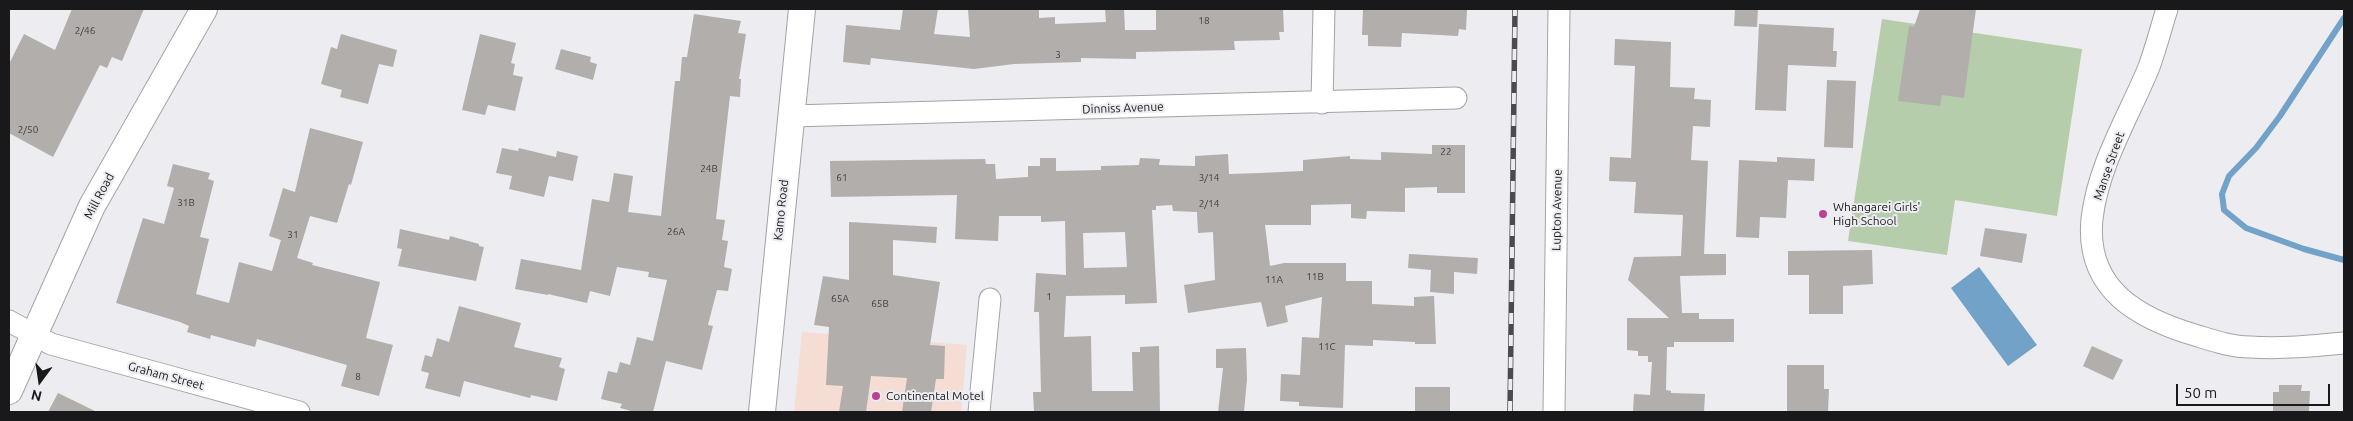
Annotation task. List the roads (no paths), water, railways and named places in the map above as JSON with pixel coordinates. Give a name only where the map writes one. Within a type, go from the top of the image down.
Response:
[{"type":"main road","name":"Mill Road","points":[[9,391],[92,206],[204,9]]},
{"type":"main road","name":"Kamo Road","points":[[762,412],[802,9]]},
{"type":"street","points":[[1322,102],[1324,9]]},
{"type":"street","name":"Lupton Avenue","points":[[1554,412],[1559,9]]},
{"type":"street","name":"Manse Street","points":[[2167,9],[2149,65],[2116,142],[2096,200],[2092,220],[2092,242],[2096,265],[2102,277],[2111,290],[2131,308],[2159,323],[2216,342],[2247,347],[2277,348],[2344,342]]},
{"type":"street","name":"Dinniss Avenue","points":[[791,116],[1456,98]]},
{"type":"street","points":[[979,412],[990,299]]},
{"type":"street","name":"Graham Street","points":[[9,321],[51,344],[299,412]]},
{"type":"water","points":[[1979,267],[2037,345],[2008,366],[1951,288]]},
{"type":"waterway","points":[[2344,18],[2280,116],[2256,148],[2229,176],[2222,194],[2224,210],[2246,228],[2304,249],[2344,260]]},
{"type":"railway","points":[[1510,412],[1515,9]]},
{"type":"place","name":"Whangarei Girls' High School","points":[[1823,214]]},
{"type":"place","name":"Continental Motel","points":[[876,396]]}]
